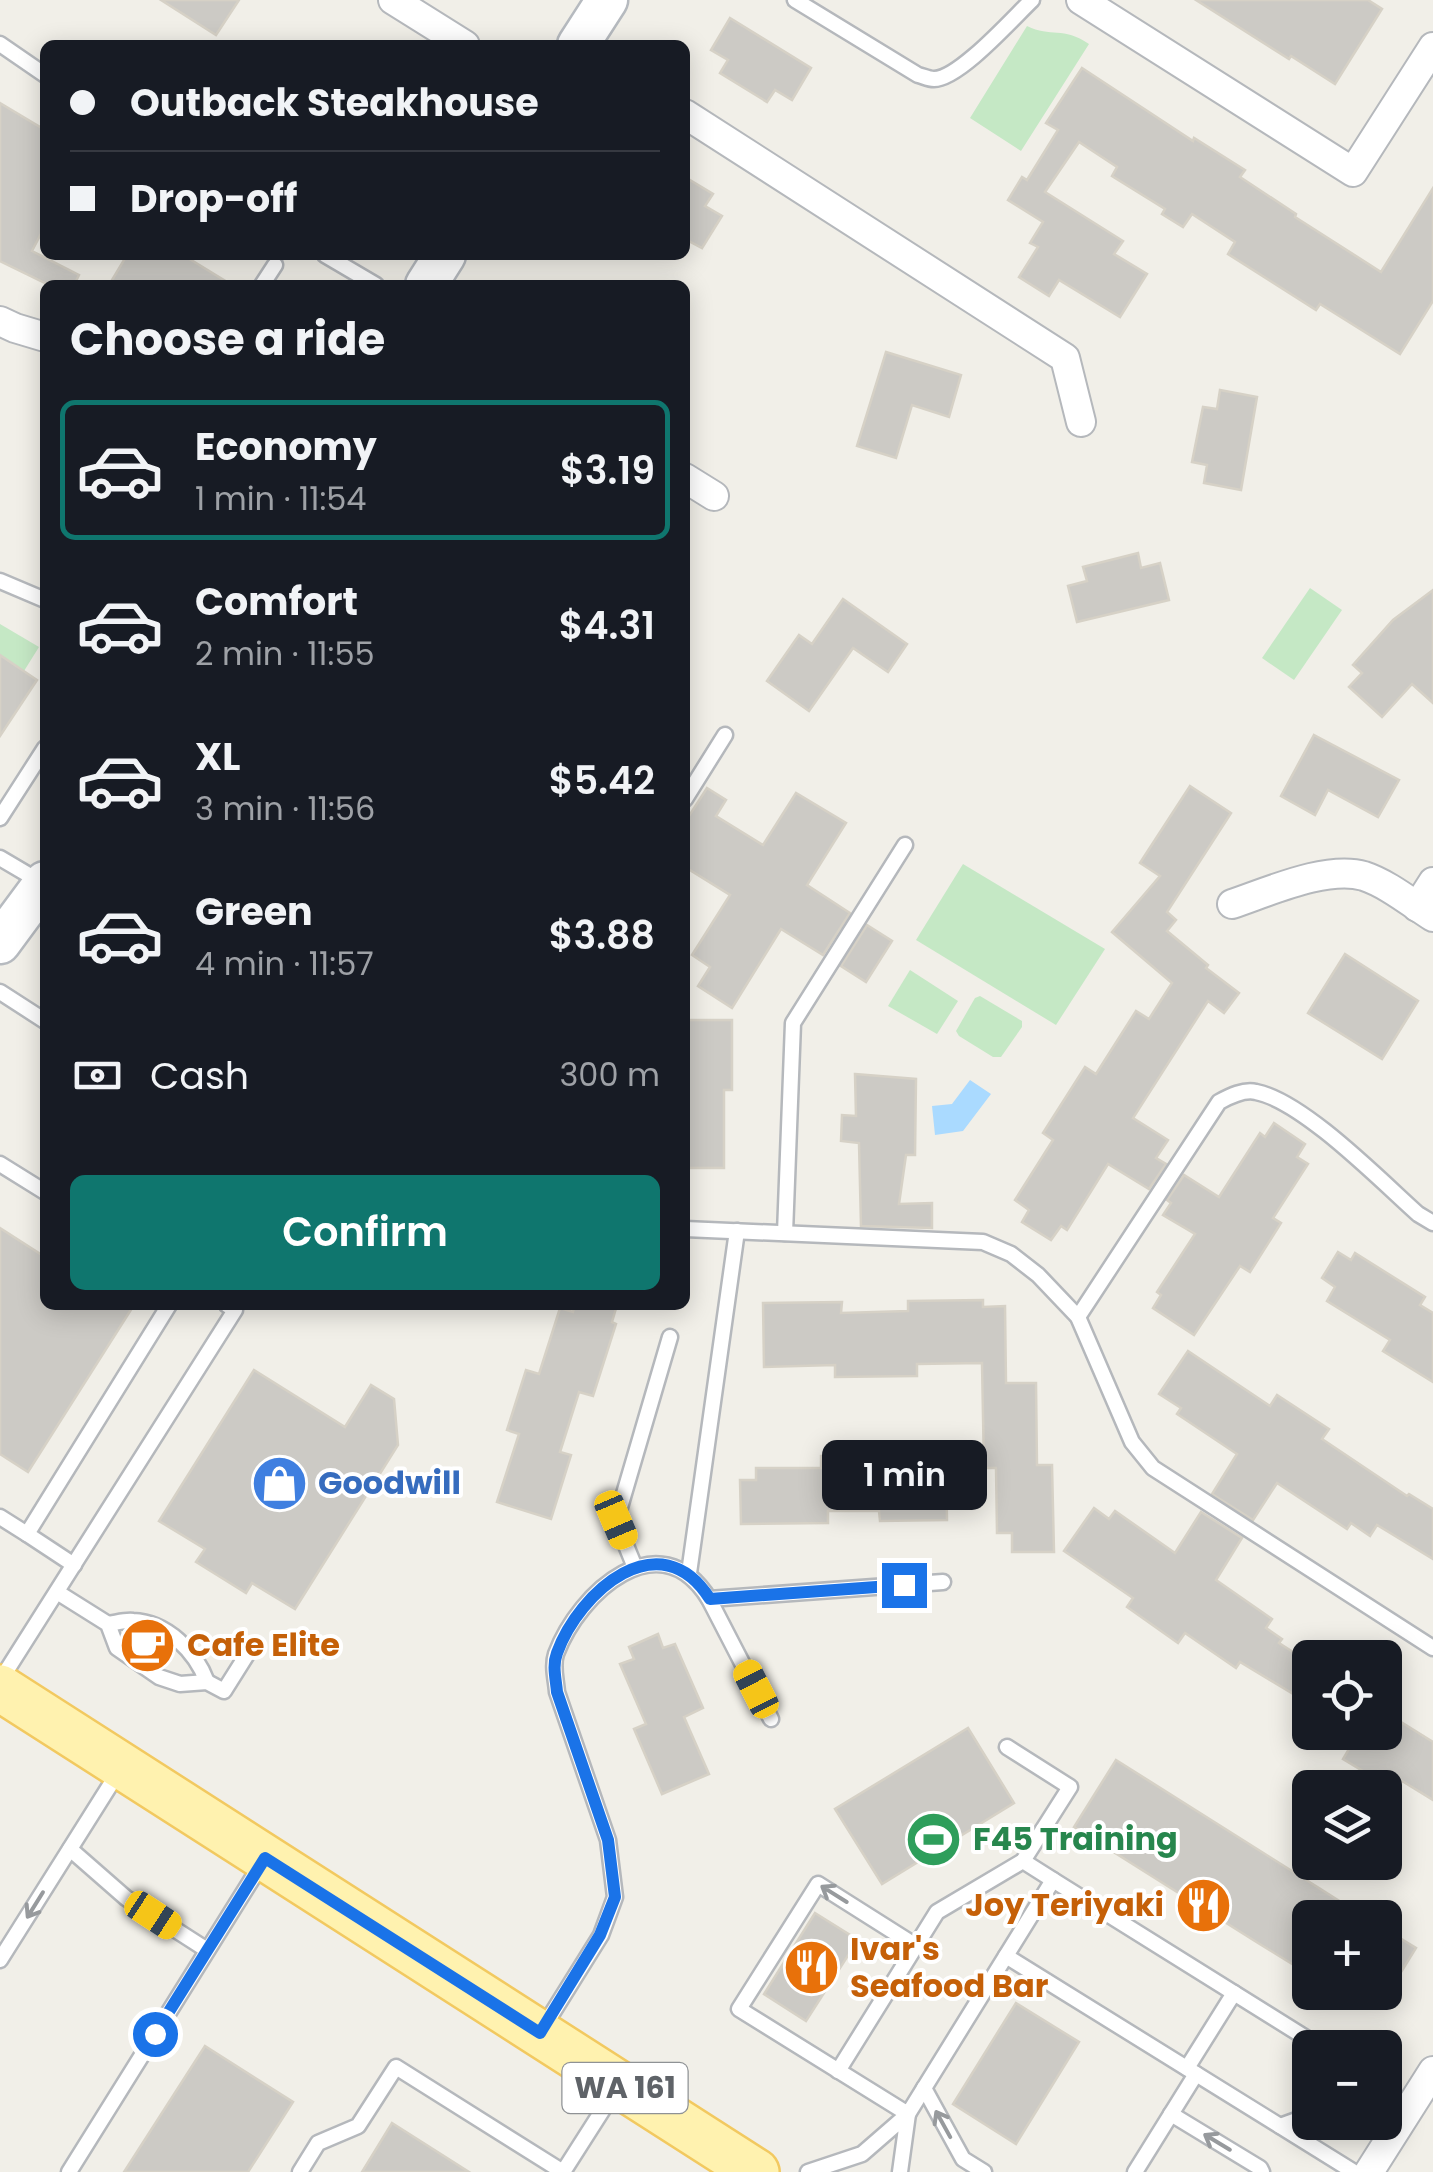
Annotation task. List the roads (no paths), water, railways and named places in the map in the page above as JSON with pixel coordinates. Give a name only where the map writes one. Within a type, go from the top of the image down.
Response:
[{"type":"main road","name":"WA 161","points":[[0,1685],[756,2172]]},
{"type":"street","points":[[394,0],[457,40]]},
{"type":"street","points":[[581,40],[607,0]]},
{"type":"street","points":[[1081,0],[1353,172],[1433,47]]},
{"type":"street","points":[[690,117],[1065,358],[1081,422]]},
{"type":"street","points":[[0,320],[40,336]]},
{"type":"street","points":[[690,481],[714,496]]},
{"type":"street","points":[[1232,904],[1318,876],[1348,872],[1365,876],[1425,912],[1433,882]]},
{"type":"street","points":[[0,944],[40,889]]},
{"type":"street","points":[[1369,2172],[1433,2071]]},
{"type":"lane","points":[[795,0],[918,75],[934,79],[949,75],[968,62],[1032,0]]},
{"type":"lane","points":[[0,44],[40,72]]},
{"type":"lane","points":[[334,260],[368,280]]},
{"type":"lane","points":[[265,280],[275,265]]},
{"type":"lane","points":[[0,581],[40,598]]},
{"type":"lane","points":[[690,791],[726,735]]},
{"type":"lane","points":[[0,818],[40,756]]},
{"type":"lane","points":[[785,1234],[793,1023],[905,845]]},
{"type":"lane","points":[[0,858],[40,881]]},
{"type":"lane","points":[[0,992],[40,1018]]},
{"type":"lane","points":[[1078,1316],[1219,1102],[1235,1094],[1254,1091],[1298,1112],[1433,1223]]},
{"type":"lane","points":[[0,1164],[40,1189]]},
{"type":"lane","points":[[690,1229],[983,1242],[1011,1254],[1078,1316],[1132,1442],[1153,1468],[1433,1648]]},
{"type":"lane","points":[[689,1573],[737,1232]]},
{"type":"lane","points":[[27,1534],[166,1310]]},
{"type":"lane","points":[[0,1685],[235,1310]]},
{"type":"lane","points":[[634,1566],[616,1520],[670,1337]]},
{"type":"lane","points":[[0,1517],[74,1565]]},
{"type":"lane","points":[[540,2033],[600,1935],[615,1897],[608,1840],[557,1692],[556,1654],[579,1612],[604,1587],[634,1566],[667,1564],[689,1573],[710,1599],[771,1720]]},
{"type":"lane","points":[[710,1599],[944,1582]]},
{"type":"lane","points":[[56,1592],[108,1624],[117,1648],[159,1677],[180,1684],[207,1682],[224,1691],[253,1645]]},
{"type":"lane","points":[[108,1624],[132,1620],[154,1625],[176,1639],[200,1663],[207,1682]]},
{"type":"lane","points":[[838,2071],[937,1912],[1023,1861],[1070,1787],[1008,1748]]},
{"type":"lane","points":[[0,1960],[122,1766]]},
{"type":"lane","points":[[70,1849],[126,1898],[207,1950]]},
{"type":"lane","points":[[69,2172],[265,1858]]},
{"type":"lane","points":[[1023,1861],[1293,2030]]},
{"type":"lane","points":[[808,2172],[862,2154],[908,2114],[1053,1880]]},
{"type":"lane","points":[[908,2114],[739,2009],[818,1884],[916,1946]]},
{"type":"lane","points":[[1006,1956],[1354,2172]]},
{"type":"lane","points":[[1134,2172],[1170,2114],[1234,1993]]},
{"type":"lane","points":[[300,2172],[318,2143],[358,2126],[396,2067],[563,2172],[619,2084]]},
{"type":"lane","points":[[924,2088],[963,2159],[984,2172]]},
{"type":"lane","points":[[900,2172],[908,2114]]},
{"type":"lane","points":[[1170,2114],[1262,2172]]},
{"type":"lane","points":[[1280,2126],[1292,2122]]},
{"type":"water","points":[[970,1080],[991,1094],[963,1131],[935,1135],[932,1106],[952,1104]]},
{"type":"place","name":"Goodwill","points":[[279,1483]]},
{"type":"place","name":"Cafe Elite","points":[[148,1645]]},
{"type":"place","name":"F45 Training","points":[[934,1839]]},
{"type":"place","name":"Joy Teriyaki","points":[[1203,1905]]},
{"type":"place","name":"Ivar's Seafood Bar","points":[[811,1967]]}]
